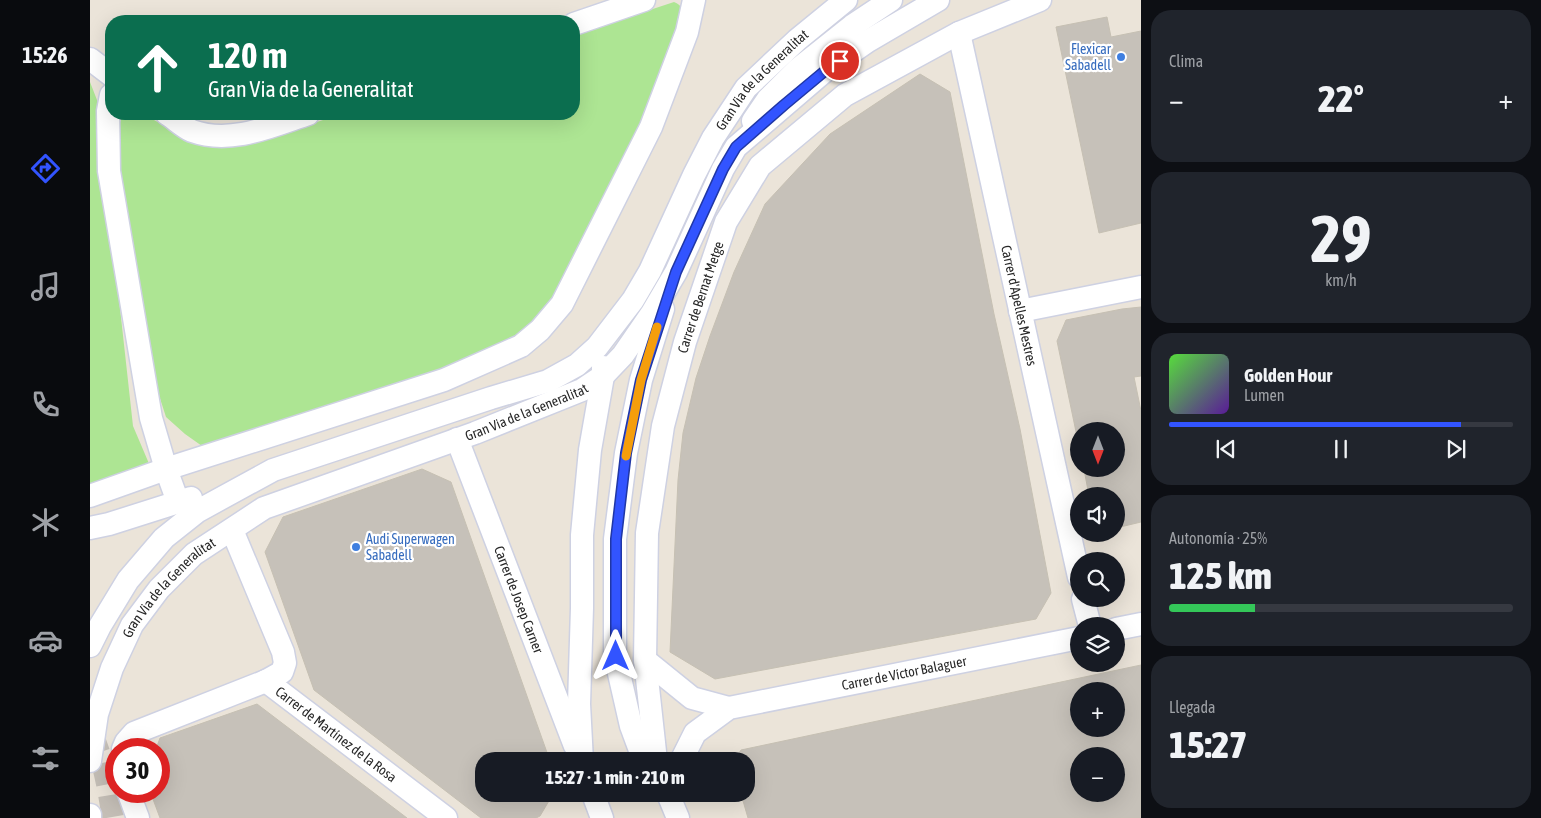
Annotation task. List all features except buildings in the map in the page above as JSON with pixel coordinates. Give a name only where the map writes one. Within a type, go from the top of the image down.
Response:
[{"type":"street","points":[[580,22],[644,0]]},
{"type":"street","points":[[90,496],[166,469],[444,380],[520,346],[540,330],[562,304],[652,127],[688,32],[694,0]]},
{"type":"street","name":"Gran Via de la Generalitat","points":[[90,646],[128,580],[164,538],[198,511],[272,470],[548,380],[577,365],[597,347],[633,300],[650,271],[713,138],[746,88],[797,40],[846,0]]},
{"type":"street","points":[[736,147],[768,99],[798,69],[852,26],[891,0]]},
{"type":"street","name":"Gran Via de la Generalitat","points":[[90,761],[97,714],[112,668],[132,625],[159,589],[194,554],[264,508],[555,402],[582,390],[603,376],[622,355],[652,313],[676,272],[723,169],[736,147],[826,70],[938,0]]},
{"type":"street","name":"Carrer de Bernat Metge","points":[[655,752],[645,660],[647,534],[663,426],[685,342],[726,222],[760,166],[845,95],[959,33],[1040,0]]},
{"type":"street","name":"Carrer d'Apelles Mestres","points":[[959,33],[1073,552]]},
{"type":"street","points":[[90,60],[105,71]]},
{"type":"street","points":[[108,120],[109,171],[151,418],[178,502]]},
{"type":"street","points":[[176,120],[191,130],[213,136],[236,135],[260,130],[290,120]]},
{"type":"street","points":[[581,752],[579,704],[582,535],[590,450],[603,376],[602,363],[646,300],[681,232],[694,175]]},
{"type":"street","points":[[641,752],[631,726],[616,656],[616,539],[626,453],[641,380],[676,272]]},
{"type":"street","points":[[1020,311],[1141,287]]},
{"type":"street","name":"Carrer de Josep Carner","points":[[457,439],[578,752]]},
{"type":"street","points":[[90,528],[110,524],[272,470]]},
{"type":"street","name":"Carrer de Martínez de la Rosa","points":[[232,530],[283,652],[285,663],[282,672],[266,681],[446,818]]},
{"type":"street","points":[[1125,627],[1141,624]]},
{"type":"street","name":"Carrer de Víctor Balaguer","points":[[686,752],[695,733],[729,708],[1070,640]]},
{"type":"street","name":"Carrer de Víctor Balaguer","points":[[645,660],[692,698],[729,708]]},
{"type":"street","points":[[130,738],[134,733],[266,681]]},
{"type":"street","points":[[596,802],[602,818]]},
{"type":"street","points":[[132,803],[138,818]]},
{"type":"green space","points":[[674,2],[681,6],[684,16],[683,27],[580,262],[530,330],[406,386],[217,451],[202,446],[166,417],[155,383],[117,172],[121,120],[154,120],[187,138],[305,126],[323,120],[580,120],[580,33]]},
{"type":"green space","points":[[90,82],[97,100],[133,426],[153,473],[90,494]]},
{"type":"tunnel","points":[[91,732],[102,764],[113,818]]},
{"type":"slow traffic","points":[[626,456],[641,380],[657,327]]},
{"type":"place","name":"Flexicar Sabadell","points":[[1121,57]]},
{"type":"place","name":"Audi Superwagen Sabadell","points":[[356,547]]},
{"type":"route","points":[[616,656],[616,539],[626,453],[641,380],[676,272],[723,169],[736,147],[826,70],[840,61]]}]
